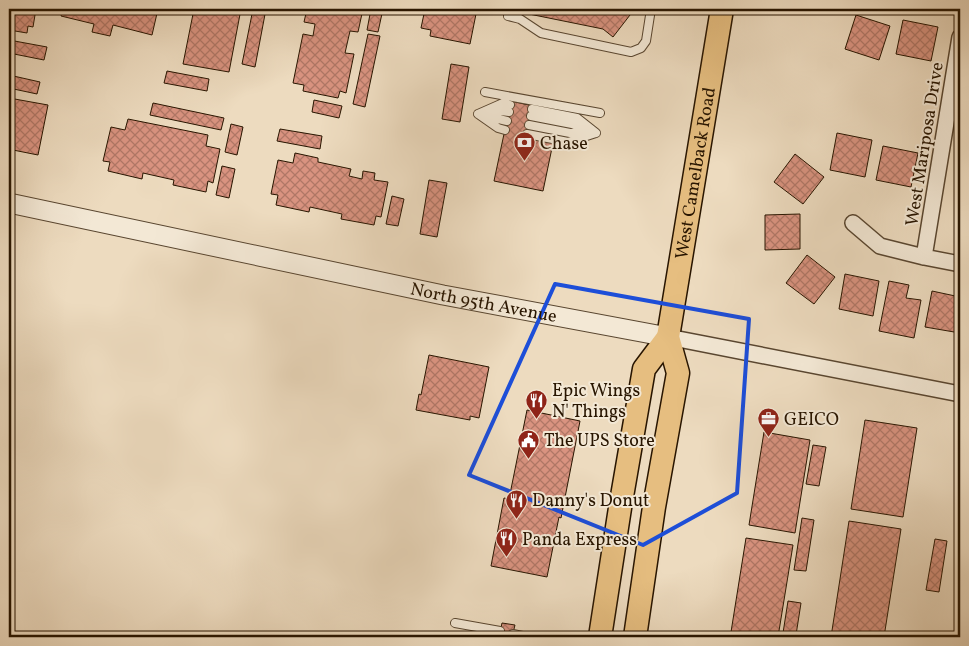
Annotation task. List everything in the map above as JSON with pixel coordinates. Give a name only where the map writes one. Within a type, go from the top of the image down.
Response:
[{"type":"main road","name":"West Camelback Road","points":[[635,637],[654,507],[678,373],[668,337],[722,9]]},
{"type":"main road","name":"West Camelback Road","points":[[600,637],[644,369],[668,337]]},
{"type":"street","name":"West Mariposa Drive","points":[[924,257],[960,37]]},
{"type":"street","name":"North 95th Avenue","points":[[9,203],[443,294],[960,394]]},
{"type":"street","points":[[853,223],[880,246],[960,264]]},
{"type":"lane","points":[[508,16],[520,19],[541,33],[631,52],[641,48],[646,41],[651,9]]},
{"type":"lane","points":[[485,92],[600,114]]},
{"type":"lane","points":[[478,114],[509,108]]},
{"type":"lane","points":[[532,112],[596,133]]},
{"type":"lane","points":[[478,114],[507,121]]},
{"type":"lane","points":[[478,114],[498,128],[505,130]]},
{"type":"lane","points":[[529,125],[570,133],[596,133]]},
{"type":"lane","points":[[527,134],[568,142],[596,133]]},
{"type":"lane","points":[[455,623],[500,632]]},
{"type":"lane","points":[[513,634],[527,637]]},
{"type":"highlighted area","points":[[555,284],[749,319],[737,493],[643,545],[469,475]]},
{"type":"building","points":[[9,9],[36,9],[33,27],[28,26],[27,33],[9,30]]},
{"type":"building","points":[[63,9],[158,9],[152,35],[113,25],[110,36],[92,32],[94,24],[61,16]]},
{"type":"building","points":[[194,9],[241,9],[229,72],[183,64]]},
{"type":"building","points":[[253,9],[266,9],[255,67],[242,64]]},
{"type":"building","points":[[307,9],[363,9],[358,32],[350,31],[345,53],[354,54],[346,93],[340,91],[338,98],[303,91],[304,85],[293,83],[303,34],[313,36],[315,24],[304,22]]},
{"type":"building","points":[[371,9],[383,9],[378,32],[367,30]]},
{"type":"building","points":[[425,9],[477,9],[470,44],[430,36],[431,30],[421,28]]},
{"type":"building","points":[[530,9],[622,9],[630,15],[613,37],[603,29],[529,14]]},
{"type":"building","points":[[856,15],[890,26],[879,60],[845,49]]},
{"type":"building","points":[[903,20],[938,27],[931,61],[896,54]]},
{"type":"building","points":[[368,34],[380,36],[365,107],[353,104]]},
{"type":"building","points":[[9,40],[47,47],[44,60],[9,53]]},
{"type":"building","points":[[451,64],[469,67],[460,122],[442,119]]},
{"type":"building","points":[[167,71],[209,79],[207,91],[164,83]]},
{"type":"building","points":[[9,75],[40,82],[37,94],[9,88]]},
{"type":"building","points":[[9,98],[48,105],[38,155],[13,150],[14,147],[9,146]]},
{"type":"building","points":[[314,100],[342,106],[339,118],[312,112]]},
{"type":"building","name":"Chase","points":[[511,101],[533,106],[527,138],[553,143],[543,191],[494,181]]},
{"type":"building","points":[[153,103],[224,118],[221,130],[150,115]]},
{"type":"building","points":[[128,119],[208,135],[206,146],[220,149],[213,183],[208,181],[206,192],[173,185],[174,180],[143,173],[142,179],[108,171],[110,162],[103,161],[111,127],[125,130]]},
{"type":"building","points":[[231,124],[243,127],[237,155],[225,152]]},
{"type":"building","points":[[280,129],[322,136],[320,149],[277,141]]},
{"type":"building","points":[[837,133],[872,140],[865,177],[830,170]]},
{"type":"building","points":[[883,146],[918,153],[911,187],[876,180]]},
{"type":"building","points":[[295,153],[318,158],[318,162],[351,169],[349,176],[362,179],[363,171],[375,173],[374,180],[388,182],[381,217],[376,216],[374,225],[341,219],[342,214],[310,207],[309,212],[276,205],[278,195],[271,194],[278,160],[293,163]]},
{"type":"building","points":[[795,154],[824,177],[803,204],[774,182]]},
{"type":"building","points":[[222,166],[235,169],[229,198],[216,195]]},
{"type":"building","points":[[429,180],[447,183],[437,237],[420,234]]},
{"type":"building","points":[[392,196],[404,199],[398,226],[386,224]]},
{"type":"building","points":[[800,214],[800,249],[765,250],[765,215]]},
{"type":"building","points":[[807,255],[835,277],[814,304],[786,283]]},
{"type":"building","points":[[845,274],[879,281],[873,316],[839,309]]},
{"type":"building","points":[[889,281],[909,285],[906,298],[921,300],[914,338],[879,331]]},
{"type":"building","points":[[932,291],[960,297],[960,333],[925,327]]},
{"type":"building","points":[[429,355],[489,367],[479,418],[470,416],[470,420],[416,410]]},
{"type":"building","points":[[527,410],[580,421],[547,577],[491,566],[504,498],[509,499]]},
{"type":"building","points":[[865,420],[917,428],[903,517],[851,509]]},
{"type":"building","points":[[764,432],[810,440],[795,533],[749,525]]},
{"type":"building","points":[[813,445],[826,447],[819,486],[806,484]]},
{"type":"building","points":[[802,518],[814,520],[806,571],[794,570]]},
{"type":"building","points":[[849,521],[901,529],[884,637],[831,637]]},
{"type":"building","points":[[746,538],[793,545],[778,637],[731,632]]},
{"type":"building","points":[[935,539],[947,541],[939,592],[926,590]]},
{"type":"building","points":[[788,601],[801,603],[796,635],[783,633]]},
{"type":"building","points":[[502,623],[515,625],[512,637],[499,637]]},
{"type":"place","name":"Chase","points":[[524,162]]},
{"type":"place","name":"Epic Wings N' Things","points":[[536,419]]},
{"type":"place","name":"GEICO","points":[[768,438]]},
{"type":"place","name":"The UPS Store","points":[[528,459]]},
{"type":"place","name":"Danny's Donut","points":[[516,519]]},
{"type":"place","name":"Panda Express","points":[[506,558]]}]
